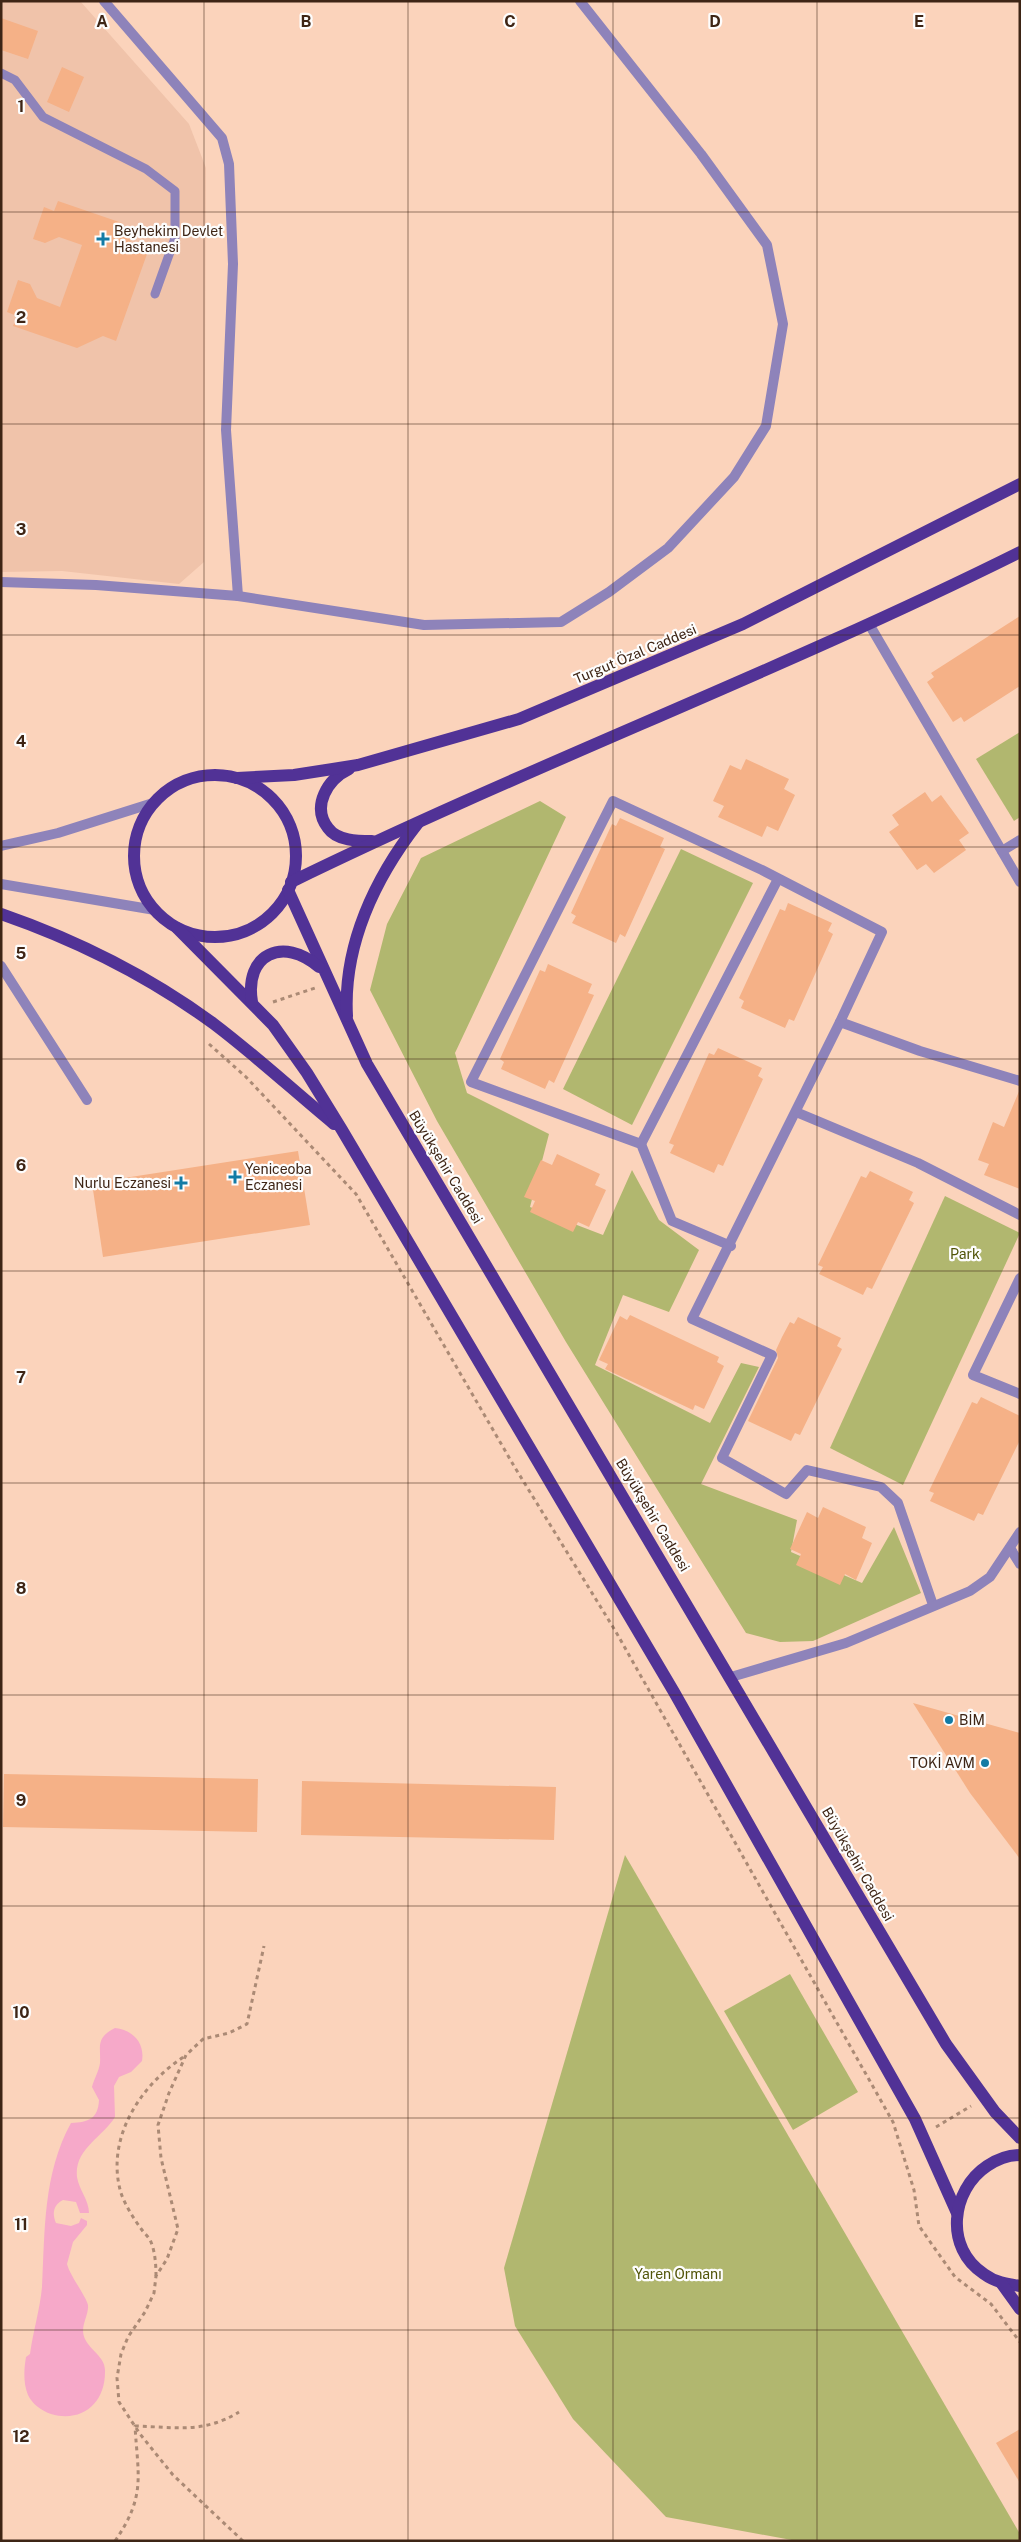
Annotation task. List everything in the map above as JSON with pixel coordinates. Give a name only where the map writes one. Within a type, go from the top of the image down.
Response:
[{"type":"main road","name":"Turgut Özal Caddesi","points":[[237,778],[294,775],[358,765],[519,719],[743,624],[1020,484]]},
{"type":"main road","points":[[290,886],[420,820],[870,624],[1020,552]]},
{"type":"main road","points":[[358,765],[338,775],[327,786],[322,800],[322,816],[328,829],[339,836],[355,841],[377,841]]},
{"type":"main road","points":[[177,928],[210,937],[231,935],[244,931],[268,917],[278,907],[290,886],[296,857],[295,844],[287,819],[280,807],[266,794],[237,778],[211,775],[185,780],[162,794],[153,803],[139,825],[133,850],[135,870],[140,889],[155,910],[177,928],[273,1025],[307,1072],[674,1692],[922,2135],[957,2213]]},
{"type":"main road","points":[[348,1023],[346,996],[348,972],[358,933],[385,871],[420,820]]},
{"type":"main road","name":"Büyükşehir Caddesi","points":[[290,886],[322,970],[330,983],[367,1064],[731,1677],[946,2044],[984,2098],[1020,2138]]},
{"type":"main road","points":[[1,914],[40,927],[104,957],[173,996],[214,1024],[342,1130]]},
{"type":"main road","points":[[254,1005],[251,992],[253,972],[260,962],[270,955],[281,951],[296,952],[307,956],[322,970]]},
{"type":"main road","points":[[1020,2155],[996,2160],[977,2173],[963,2191],[957,2213],[958,2236],[967,2256],[982,2273],[1002,2284],[1020,2286]]},
{"type":"main road","points":[[1002,2284],[1020,2309]]},
{"type":"street","points":[[104,1],[222,138],[229,164],[233,264],[226,430],[238,596]]},
{"type":"street","points":[[1,582],[96,585],[238,596],[424,625],[561,622],[608,592],[668,548],[734,477],[766,426],[783,324],[767,245],[700,154],[580,1]]},
{"type":"street","points":[[870,624],[1020,882]]},
{"type":"street","points":[[730,1246],[672,1221],[641,1144],[472,1082],[613,801],[778,879],[882,932],[796,1112],[730,1246],[692,1319],[772,1355],[722,1458],[786,1494],[807,1470],[881,1487],[898,1503],[933,1605]]},
{"type":"street","points":[[1,846],[58,833],[153,803]]},
{"type":"street","points":[[1002,852],[1020,840]]},
{"type":"street","points":[[641,1144],[778,879]]},
{"type":"street","points":[[1,884],[155,910]]},
{"type":"street","points":[[1,966],[87,1100]]},
{"type":"street","points":[[840,1022],[920,1051],[1017,1077]]},
{"type":"street","points":[[796,1112],[918,1163],[1020,1215]]},
{"type":"street","points":[[1020,1278],[973,1375],[1020,1394]]},
{"type":"street","points":[[731,1677],[846,1643],[970,1591],[990,1577],[1020,1532]]},
{"type":"street","points":[[1010,1548],[1020,1564]]},
{"type":"lane","points":[[1,73],[15,80],[43,117],[146,169],[175,191],[175,238],[155,294]]},
{"type":"path","points":[[254,1005],[330,983]]},
{"type":"path","points":[[203,1038],[253,1084],[356,1194],[514,1466],[630,1656],[893,2122],[914,2190],[919,2226],[956,2277],[991,2304],[1020,2342]]},
{"type":"path","points":[[243,2541],[173,2475],[135,2426],[120,2402],[117,2378],[121,2354],[128,2337],[145,2312],[154,2293],[156,2263],[150,2240],[141,2229],[121,2194],[117,2170],[118,2144],[130,2113],[152,2084],[203,2039],[230,2033],[247,2024],[264,1946]]},
{"type":"path","points":[[156,2276],[168,2259],[178,2229],[161,2158],[158,2126],[177,2073],[186,2055]]},
{"type":"path","points":[[902,2149],[984,2098]]},
{"type":"path","points":[[135,2426],[185,2430],[223,2422],[239,2412]]},
{"type":"path","points":[[115,2541],[134,2508],[140,2481],[135,2426]]},
{"type":"shaded area","name":"Beyhekim Devlet Hastanesi","points":[[1,1],[80,1],[189,124],[206,168],[204,562],[179,584],[62,571],[1,572]]},
{"type":"shaded area","points":[[115,2028],[127,2031],[136,2038],[142,2049],[142,2061],[131,2072],[119,2077],[114,2086],[115,2117],[90,2144],[77,2167],[77,2177],[89,2208],[89,2213],[80,2213],[76,2202],[63,2200],[57,2204],[54,2213],[56,2223],[71,2226],[79,2223],[81,2218],[87,2221],[87,2225],[73,2242],[67,2264],[88,2305],[83,2335],[87,2343],[103,2361],[105,2370],[104,2382],[97,2401],[90,2408],[73,2416],[62,2416],[44,2411],[30,2398],[26,2390],[25,2362],[26,2357],[30,2354],[41,2295],[47,2203],[55,2162],[71,2123],[88,2120],[97,2111],[99,2100],[92,2087],[100,2063],[100,2043],[104,2035]]},
{"type":"green space","points":[[1020,732],[1020,817],[1014,821],[976,759]]},
{"type":"green space","points":[[540,801],[566,817],[455,1053],[467,1093],[549,1134],[530,1207],[603,1235],[632,1170],[659,1220],[699,1250],[669,1312],[623,1295],[595,1365],[710,1423],[741,1363],[759,1367],[701,1484],[797,1520],[791,1552],[862,1583],[894,1527],[921,1593],[813,1641],[780,1642],[746,1633],[566,1342],[437,1121],[370,990],[387,924],[421,858]]},
{"type":"green space","points":[[681,849],[753,883],[632,1125],[563,1089]]},
{"type":"green space","name":"Park","points":[[945,1196],[1020,1233],[903,1485],[830,1448]]},
{"type":"green space","name":"Yaren Ormanı","points":[[625,1855],[1020,2534],[1020,2541],[797,2541],[666,2517],[573,2419],[515,2326],[504,2268]]},
{"type":"green space","points":[[790,1974],[858,2092],[793,2130],[724,2011]]},
{"type":"building","points":[[1,18],[38,31],[28,59],[1,50]]},
{"type":"building","points":[[62,67],[84,77],[69,112],[47,102]]},
{"type":"building","points":[[58,201],[122,223],[134,249],[147,254],[116,341],[103,336],[77,348],[13,326],[17,316],[7,312],[18,280],[30,284],[37,298],[60,307],[82,245],[59,237],[45,243],[33,239],[44,207],[54,211]]},
{"type":"building","points":[[1020,616],[1020,686],[964,722],[961,717],[953,722],[927,682],[934,677],[931,673]]},
{"type":"building","points":[[746,759],[789,779],[784,789],[795,795],[778,831],[767,826],[762,837],[718,817],[724,806],[713,801],[730,765],[741,770]]},
{"type":"building","points":[[925,792],[932,802],[941,795],[969,833],[959,840],[966,850],[934,873],[926,864],[917,870],[889,832],[899,825],[892,815]]},
{"type":"building","points":[[620,818],[664,838],[660,847],[665,849],[625,937],[620,934],[616,943],[572,923],[576,916],[571,913],[612,824],[616,826]]},
{"type":"building","points":[[788,903],[832,923],[828,931],[833,934],[794,1021],[789,1019],[785,1028],[741,1008],[744,1001],[739,998],[780,909],[785,911]]},
{"type":"building","points":[[548,964],[592,984],[588,993],[594,995],[554,1083],[549,1080],[545,1089],[501,1069],[504,1062],[500,1059],[540,970],[545,972]]},
{"type":"building","points":[[718,1048],[762,1068],[758,1076],[763,1079],[723,1166],[718,1164],[714,1173],[670,1153],[674,1145],[669,1143],[709,1053],[714,1055]]},
{"type":"building","points":[[1020,1089],[1020,1189],[984,1175],[989,1164],[978,1160],[993,1122],[1004,1127]]},
{"type":"building","points":[[298,1151],[310,1225],[103,1257],[92,1183]]},
{"type":"building","points":[[557,1154],[600,1174],[595,1185],[606,1190],[589,1227],[578,1222],[573,1232],[530,1212],[535,1201],[524,1197],[541,1160],[552,1165]]},
{"type":"building","points":[[870,1171],[913,1192],[909,1200],[914,1203],[872,1289],[867,1287],[863,1295],[819,1274],[823,1267],[818,1265],[861,1176],[866,1178]]},
{"type":"building","points":[[630,1315],[719,1357],[717,1362],[724,1366],[704,1409],[695,1405],[693,1410],[605,1369],[608,1364],[599,1360],[620,1316],[627,1320]]},
{"type":"building","points":[[798,1317],[841,1338],[837,1346],[842,1349],[800,1435],[795,1433],[791,1441],[748,1421],[778,1358],[776,1350],[782,1337],[790,1322],[794,1324]]},
{"type":"building","points":[[981,1397],[1020,1416],[1020,1440],[983,1515],[978,1513],[974,1521],[930,1501],[934,1493],[929,1491],[972,1402],[977,1404]]},
{"type":"building","points":[[823,1507],[866,1527],[862,1538],[872,1543],[856,1580],[845,1574],[840,1585],[796,1565],[801,1554],[790,1549],[807,1512],[818,1518]]},
{"type":"building","name":"TOKİ AVM","points":[[913,1703],[1020,1733],[1020,1859],[970,1793]]},
{"type":"building","points":[[4,1774],[258,1779],[257,1832],[3,1827]]},
{"type":"building","points":[[302,1781],[556,1787],[554,1840],[301,1835]]},
{"type":"building","points":[[1020,2429],[1020,2483],[996,2443]]},
{"type":"place","name":"Beyhekim Devlet Hastanesi","points":[[103,239]]},
{"type":"place","name":"Yeniceoba Eczanesi","points":[[235,1177]]},
{"type":"place","name":"Nurlu Eczanesi","points":[[181,1183]]},
{"type":"place","name":"BİM","points":[[949,1720]]},
{"type":"place","name":"TOKİ AVM","points":[[985,1763]]}]
